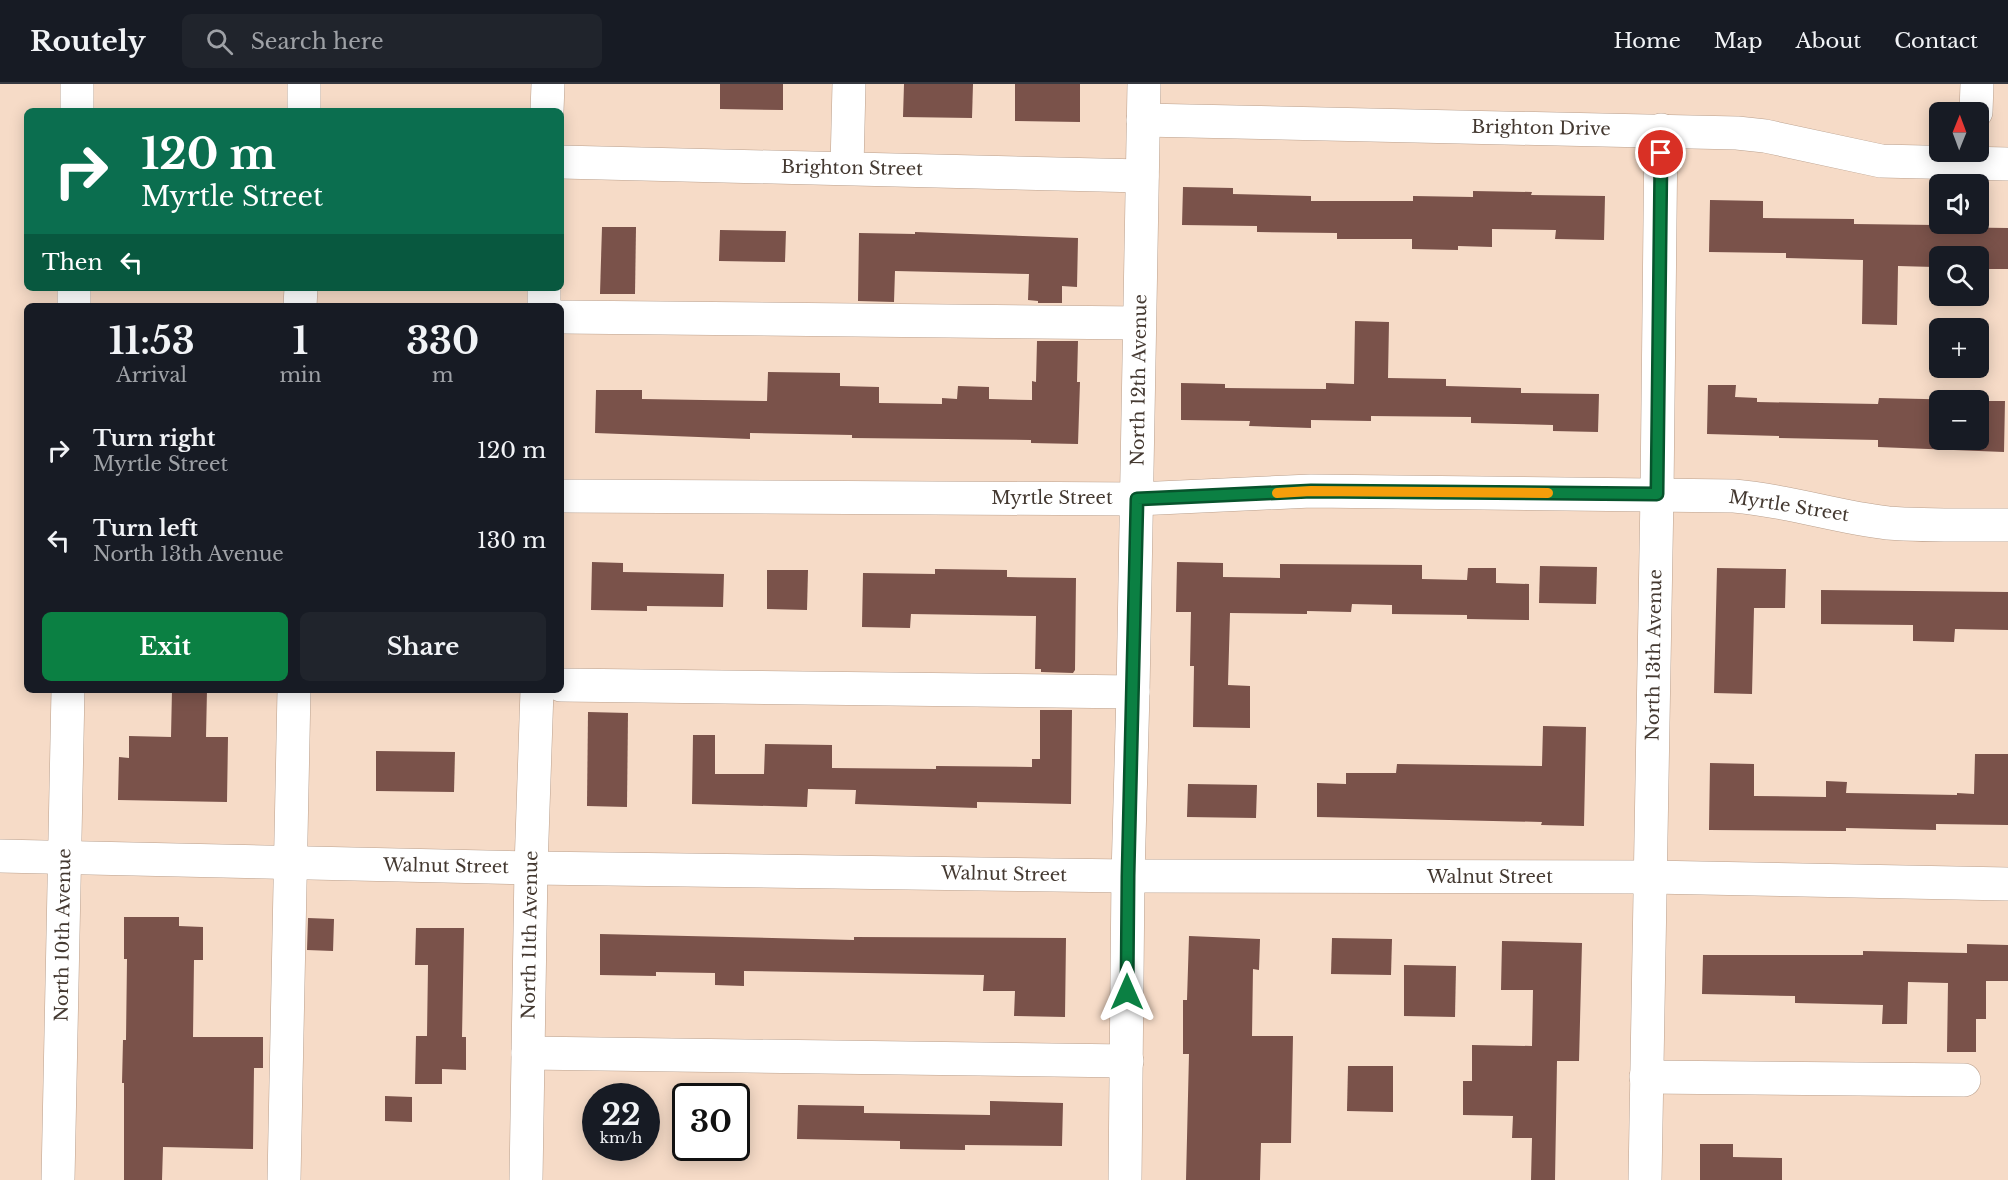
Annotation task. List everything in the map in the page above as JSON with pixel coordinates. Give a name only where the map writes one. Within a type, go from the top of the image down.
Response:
[{"type":"street","points":[[77,84],[77,108]]},
{"type":"street","points":[[304,84],[304,108]]},
{"type":"street","points":[[547,108],[548,84]]},
{"type":"street","points":[[847,168],[849,84]]},
{"type":"street","name":"North 12th Avenue","points":[[1125,1180],[1128,876],[1144,84]]},
{"type":"street","points":[[1976,102],[1977,84]]},
{"type":"street","name":"Brighton Drive","points":[[1143,120],[1737,133],[1765,136],[1881,161],[1929,159]]},
{"type":"street","name":"North 13th Avenue","points":[[1645,1180],[1661,130]]},
{"type":"street","name":"Brighton Drive","points":[[1989,160],[2008,164]]},
{"type":"street","name":"Brighton Street","points":[[564,162],[1142,176]]},
{"type":"street","points":[[564,317],[1139,323]]},
{"type":"street","name":"Myrtle Street","points":[[564,496],[1137,499],[1311,491],[1657,494],[1755,497],[1827,513],[1889,523],[2008,525]]},
{"type":"street","points":[[564,685],[1133,692]]},
{"type":"street","name":"North 10th Avenue","points":[[58,1180],[68,693]]},
{"type":"street","points":[[284,1180],[294,693]]},
{"type":"street","name":"North 11th Avenue","points":[[526,1180],[531,868],[537,693]]},
{"type":"street","name":"Walnut Street","points":[[0,856],[531,868],[1128,876],[1650,877],[2008,885]]},
{"type":"street","points":[[528,1053],[1127,1061]]},
{"type":"street","points":[[1646,1077],[1964,1080]]},
{"type":"building","points":[[720,84],[783,84],[783,110],[720,109]]},
{"type":"building","points":[[904,84],[973,84],[972,118],[903,117]]},
{"type":"building","points":[[1015,84],[1080,84],[1080,122],[1015,121]]},
{"type":"building","points":[[1183,187],[1233,188],[1233,194],[1311,196],[1311,201],[1413,201],[1413,196],[1473,197],[1473,191],[1532,192],[1531,195],[1605,196],[1604,240],[1555,239],[1556,230],[1492,229],[1492,247],[1458,246],[1458,250],[1412,249],[1412,239],[1337,239],[1337,233],[1257,232],[1257,226],[1182,225]]},
{"type":"building","points":[[1710,200],[1763,201],[1763,218],[1854,219],[1854,224],[1929,225],[1929,234],[1989,234],[1989,228],[2008,228],[2008,269],[1989,269],[1989,246],[1929,246],[1929,267],[1898,266],[1897,325],[1862,324],[1863,260],[1786,258],[1786,253],[1709,252]]},
{"type":"building","points":[[602,227],[636,227],[635,294],[600,294]]},
{"type":"building","points":[[720,230],[786,231],[785,262],[719,261]]},
{"type":"building","points":[[915,232],[1078,238],[1077,287],[1062,286],[1062,303],[1038,303],[1038,301],[1028,300],[1029,274],[895,271],[894,302],[858,301],[859,233],[915,234]]},
{"type":"building","points":[[1355,321],[1389,322],[1388,378],[1446,379],[1446,386],[1521,388],[1521,393],[1599,394],[1598,432],[1553,431],[1553,425],[1471,423],[1471,417],[1371,416],[1371,421],[1311,420],[1311,428],[1249,426],[1250,421],[1181,420],[1181,383],[1225,384],[1225,388],[1326,389],[1326,383],[1354,384]]},
{"type":"building","points":[[1037,341],[1078,341],[1077,382],[1080,382],[1078,444],[1031,443],[1031,440],[852,438],[852,435],[750,433],[750,439],[595,433],[596,390],[642,390],[642,399],[767,401],[768,372],[840,373],[840,386],[879,387],[879,403],[942,404],[942,398],[957,399],[958,386],[989,387],[989,399],[1032,400],[1032,381],[1036,382]]},
{"type":"building","points":[[1708,385],[1736,385],[1735,397],[1757,398],[1757,402],[1878,404],[1879,398],[1929,399],[1929,449],[1878,447],[1878,440],[1707,434]]},
{"type":"building","points":[[1989,401],[2005,401],[2004,452],[1954,450],[1989,450]]},
{"type":"building","points":[[592,562],[623,563],[623,572],[724,574],[723,607],[647,606],[647,611],[591,610]]},
{"type":"building","points":[[1177,562],[1223,563],[1223,577],[1280,578],[1280,564],[1422,565],[1422,579],[1467,580],[1468,568],[1496,568],[1496,583],[1529,584],[1529,620],[1467,619],[1467,615],[1392,614],[1392,605],[1352,604],[1351,612],[1230,613],[1228,685],[1250,686],[1250,728],[1193,727],[1194,666],[1190,666],[1191,612],[1176,612]]},
{"type":"building","points":[[1540,566],[1597,567],[1596,604],[1539,603]]},
{"type":"building","points":[[1717,568],[1786,569],[1785,608],[1754,608],[1752,694],[1714,693]]},
{"type":"building","points":[[935,569],[1007,570],[1007,577],[1076,578],[1075,670],[1073,673],[1041,672],[1041,669],[1035,669],[1036,616],[911,614],[910,628],[862,627],[863,573],[935,574]]},
{"type":"building","points":[[767,570],[808,570],[807,610],[767,609]]},
{"type":"building","points":[[1821,590],[2008,592],[2008,630],[1955,629],[1954,642],[1913,641],[1913,625],[1821,624]]},
{"type":"building","points":[[172,693],[207,693],[206,737],[228,737],[227,802],[118,800],[119,757],[129,758],[129,736],[171,737]]},
{"type":"building","points":[[1040,710],[1072,710],[1071,804],[977,802],[977,808],[855,804],[856,790],[808,789],[807,807],[692,804],[693,735],[715,735],[715,774],[764,774],[765,744],[832,745],[832,768],[1032,767],[1032,759],[1040,759]]},
{"type":"building","points":[[588,712],[628,713],[627,807],[587,806]]},
{"type":"building","points":[[1543,726],[1586,727],[1584,826],[1541,825],[1542,822],[1317,817],[1317,783],[1346,784],[1346,773],[1396,773],[1397,764],[1542,766]]},
{"type":"building","points":[[376,751],[455,752],[454,792],[376,791]]},
{"type":"building","points":[[1975,754],[2008,754],[2008,825],[1936,824],[1936,830],[1846,828],[1846,831],[1709,830],[1710,763],[1754,764],[1754,796],[1826,797],[1826,781],[1847,782],[1846,793],[1957,795],[1957,793],[1974,794]]},
{"type":"building","points":[[1188,784],[1257,785],[1256,818],[1187,817]]},
{"type":"building","points":[[124,917],[179,917],[179,926],[203,927],[203,960],[194,960],[193,1037],[263,1037],[263,1068],[254,1068],[253,1149],[163,1147],[162,1180],[124,1180],[124,1083],[122,1083],[123,1040],[126,1040],[127,959],[124,959]]},
{"type":"building","points":[[308,918],[334,919],[333,951],[307,950]]},
{"type":"building","points":[[416,928],[464,928],[462,1037],[466,1037],[466,1070],[442,1069],[442,1084],[415,1084],[416,1036],[427,1036],[428,965],[415,965]]},
{"type":"building","points":[[600,934],[854,940],[854,937],[1066,938],[1065,1017],[1014,1016],[1015,991],[983,991],[984,975],[744,971],[744,986],[715,985],[715,973],[656,972],[656,976],[600,975]]},
{"type":"building","points":[[1189,936],[1260,939],[1259,970],[1253,969],[1252,1036],[1293,1036],[1291,1143],[1261,1143],[1260,1180],[1186,1180],[1189,1054],[1183,1054],[1183,1000],[1187,1000]]},
{"type":"building","points":[[1332,938],[1392,939],[1391,975],[1331,974]]},
{"type":"building","points":[[1502,941],[1582,943],[1579,1061],[1557,1061],[1555,1180],[1531,1180],[1532,1138],[1512,1138],[1513,1116],[1463,1115],[1463,1081],[1472,1081],[1472,1045],[1532,1046],[1533,990],[1501,990]]},
{"type":"building","points":[[1967,944],[2008,945],[2008,981],[1986,981],[1986,1019],[1976,1019],[1976,1052],[1947,1052],[1948,983],[1908,982],[1907,1024],[1882,1024],[1883,1005],[1795,1003],[1795,996],[1702,994],[1703,955],[1863,955],[1863,951],[1967,953]]},
{"type":"building","points":[[1404,965],[1456,966],[1455,1017],[1404,1016]]},
{"type":"building","points":[[1348,1066],[1393,1066],[1393,1112],[1347,1111]]},
{"type":"building","points":[[385,1096],[412,1097],[412,1122],[385,1121]]},
{"type":"building","points":[[990,1101],[1063,1103],[1062,1146],[965,1145],[965,1150],[900,1149],[900,1141],[797,1139],[798,1105],[864,1106],[864,1113],[990,1115]]},
{"type":"building","points":[[1700,1144],[1733,1144],[1733,1157],[1782,1158],[1782,1180],[1700,1180]]},
{"type":"slow traffic","points":[[1277,493],[1311,491],[1548,493]]},
{"type":"route","points":[[1127,992],[1137,499],[1311,491],[1657,494],[1661,153]]}]
